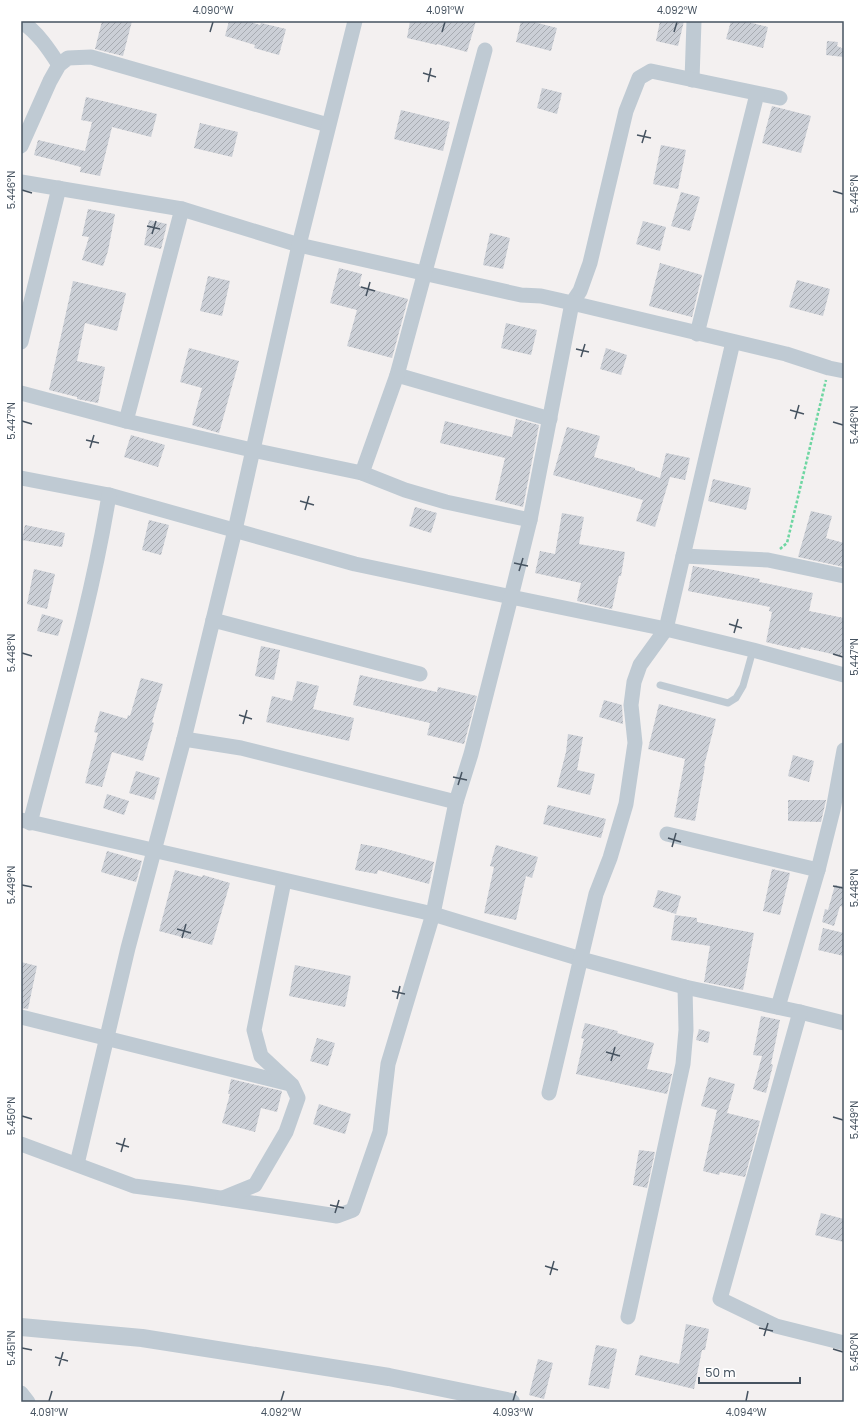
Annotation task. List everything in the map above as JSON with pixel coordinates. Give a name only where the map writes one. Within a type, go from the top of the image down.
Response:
[{"type":"street","points":[[21,21],[41,39],[59,65]]},
{"type":"street","points":[[77,1164],[128,948],[184,739],[235,530],[299,245],[355,21]]},
{"type":"street","points":[[692,80],[694,21]]},
{"type":"street","points":[[362,473],[398,375],[424,273],[485,50]]},
{"type":"street","points":[[21,146],[50,81],[59,65],[68,58],[91,57],[328,125]]},
{"type":"street","points":[[21,1144],[134,1186],[337,1216],[353,1210],[380,1132],[388,1064],[434,914],[456,802],[471,754],[530,520],[572,303],[580,291],[590,264],[626,111],[639,78],[651,71],[780,98]]},
{"type":"street","points":[[697,334],[757,94]]},
{"type":"street","points":[[21,182],[182,209],[299,245],[521,294],[541,296],[572,303],[786,354],[829,368],[844,371]]},
{"type":"street","points":[[21,342],[59,188]]},
{"type":"street","points":[[126,421],[182,209]]},
{"type":"street","points":[[549,1093],[596,894],[610,858],[626,804],[635,742],[631,705],[634,682],[640,665],[666,629],[733,342]]},
{"type":"street","points":[[398,375],[550,419]]},
{"type":"street","points":[[21,393],[126,421],[252,450],[362,473],[405,490],[446,502],[530,520]]},
{"type":"street","points":[[21,478],[109,495],[355,564],[666,629],[753,650],[844,675]]},
{"type":"street","points":[[109,495],[102,537],[81,627],[25,822],[434,914],[580,959],[684,987],[844,1023]]},
{"type":"street","points":[[683,556],[768,560],[844,576]]},
{"type":"street","points":[[213,620],[420,674]]},
{"type":"street","points":[[184,739],[241,748],[456,802]]},
{"type":"street","points":[[778,1007],[818,870],[833,810],[844,750]]},
{"type":"street","points":[[667,834],[818,870]]},
{"type":"street","points":[[222,1198],[254,1185],[286,1132],[298,1098],[292,1085],[261,1056],[254,1030],[284,881]]},
{"type":"street","points":[[628,1317],[683,1064],[686,1030],[684,987]]},
{"type":"street","points":[[800,1012],[720,1299],[776,1326],[844,1343]]},
{"type":"street","points":[[21,1017],[292,1085]]},
{"type":"street","points":[[21,1327],[142,1338],[389,1377],[511,1402]]},
{"type":"street","points":[[21,1393],[28,1402]]},
{"type":"lane","points":[[660,685],[728,703],[736,698],[743,686],[753,650]]},
{"type":"path","points":[[768,560],[787,543],[829,368]]},
{"type":"building","points":[[102,21],[132,21],[123,56],[95,49]]},
{"type":"building","points":[[229,21],[247,21],[260,25],[261,23],[286,29],[279,55],[254,48],[255,45],[225,36]]},
{"type":"building","points":[[410,21],[476,21],[467,52],[407,38]]},
{"type":"building","points":[[521,21],[530,21],[557,28],[551,51],[516,42]]},
{"type":"building","points":[[660,21],[684,21],[678,46],[656,41]]},
{"type":"building","points":[[731,21],[744,21],[768,27],[763,48],[726,39]]},
{"type":"building","points":[[827,41],[838,42],[837,46],[844,49],[844,57],[826,55]]},
{"type":"building","points":[[542,88],[562,93],[557,114],[537,108]]},
{"type":"building","points":[[86,97],[157,114],[151,137],[112,127],[100,176],[80,172],[81,167],[34,155],[38,140],[85,151],[92,122],[81,120]]},
{"type":"building","points":[[772,106],[811,116],[801,153],[762,143]]},
{"type":"building","points":[[401,110],[450,122],[443,151],[394,139]]},
{"type":"building","points":[[200,123],[238,132],[232,157],[194,148]]},
{"type":"building","points":[[661,145],[686,150],[678,189],[653,184]]},
{"type":"building","points":[[681,192],[700,197],[690,231],[671,226]]},
{"type":"building","points":[[88,209],[115,214],[108,251],[103,266],[82,260],[89,237],[82,236]]},
{"type":"building","points":[[149,220],[167,224],[161,249],[144,245]]},
{"type":"building","points":[[643,221],[666,227],[660,251],[636,244]]},
{"type":"building","points":[[490,233],[510,238],[503,269],[483,265]]},
{"type":"building","points":[[660,263],[702,275],[692,317],[649,306]]},
{"type":"building","points":[[339,268],[362,274],[359,286],[408,299],[392,358],[347,346],[357,310],[330,303]]},
{"type":"building","points":[[208,276],[230,281],[222,316],[200,311]]},
{"type":"building","points":[[797,280],[830,289],[823,316],[789,307]]},
{"type":"building","points":[[73,281],[126,293],[117,331],[85,323],[77,361],[105,367],[98,403],[77,399],[77,397],[49,390]]},
{"type":"building","points":[[506,323],[537,330],[531,355],[501,348]]},
{"type":"building","points":[[189,348],[239,361],[219,433],[192,425],[202,388],[180,382]]},
{"type":"building","points":[[606,348],[627,355],[621,375],[600,369]]},
{"type":"building","points":[[516,419],[539,425],[523,507],[495,500],[505,458],[440,443],[445,421],[512,437]]},
{"type":"building","points":[[567,427],[600,436],[594,457],[635,468],[635,470],[660,478],[666,453],[690,458],[685,480],[670,477],[655,527],[636,521],[643,500],[553,475]]},
{"type":"building","points":[[131,435],[165,445],[158,467],[124,457]]},
{"type":"building","points":[[713,479],[751,488],[746,510],[708,501]]},
{"type":"building","points":[[415,507],[437,513],[431,533],[409,526]]},
{"type":"building","points":[[811,511],[832,516],[826,538],[844,543],[844,567],[798,557]]},
{"type":"building","points":[[562,513],[584,517],[579,544],[625,552],[621,576],[619,576],[612,609],[577,601],[581,583],[535,573],[540,551],[555,554]]},
{"type":"building","points":[[149,520],[169,525],[161,555],[142,550]]},
{"type":"building","points":[[25,525],[65,533],[62,547],[22,540]]},
{"type":"building","points":[[693,566],[760,579],[759,582],[813,593],[809,611],[844,618],[844,642],[841,656],[801,647],[800,650],[766,642],[772,612],[769,611],[770,607],[688,591]]},
{"type":"building","points":[[34,569],[55,574],[47,609],[27,604]]},
{"type":"building","points":[[42,614],[63,620],[58,636],[37,631]]},
{"type":"building","points":[[261,646],[280,650],[274,680],[255,676]]},
{"type":"building","points":[[360,675],[437,692],[438,687],[477,696],[464,744],[427,735],[430,723],[353,705]]},
{"type":"building","points":[[141,678],[163,684],[143,761],[112,752],[102,787],[85,783],[98,733],[94,732],[100,711],[127,719],[128,715],[130,716]]},
{"type":"building","points":[[297,681],[319,686],[313,709],[354,718],[349,741],[266,722],[272,696],[292,701]]},
{"type":"building","points":[[604,700],[622,705],[623,724],[599,717]]},
{"type":"building","points":[[659,704],[716,719],[704,766],[695,821],[674,817],[685,759],[648,749]]},
{"type":"building","points":[[568,734],[583,737],[577,770],[595,774],[590,795],[557,787],[566,752]]},
{"type":"building","points":[[793,755],[814,761],[809,782],[788,776]]},
{"type":"building","points":[[136,771],[160,778],[154,800],[129,793]]},
{"type":"building","points":[[107,794],[129,801],[124,815],[103,808]]},
{"type":"building","points":[[788,800],[826,800],[821,822],[788,821]]},
{"type":"building","points":[[548,805],[606,819],[601,838],[543,824]]},
{"type":"building","points":[[361,844],[383,848],[434,862],[429,884],[378,870],[377,874],[355,870]]},
{"type":"building","points":[[496,845],[538,857],[532,878],[526,876],[516,920],[484,913],[494,867],[490,866]]},
{"type":"building","points":[[107,851],[142,861],[136,882],[101,872]]},
{"type":"building","points":[[772,869],[790,873],[780,915],[763,911]]},
{"type":"building","points":[[175,870],[202,877],[203,875],[230,883],[212,945],[159,931]]},
{"type":"building","points":[[835,885],[844,887],[844,907],[840,906],[834,926],[822,922],[825,909],[828,910]]},
{"type":"building","points":[[658,890],[681,896],[676,914],[653,907]]},
{"type":"building","points":[[675,915],[697,918],[697,922],[754,933],[743,990],[704,982],[710,946],[671,940]]},
{"type":"building","points":[[823,928],[844,933],[844,956],[818,950]]},
{"type":"building","points":[[21,962],[37,966],[28,1009],[21,1008]]},
{"type":"building","points":[[295,965],[351,976],[345,1007],[289,996]]},
{"type":"building","points":[[761,1016],[780,1020],[771,1064],[773,1065],[766,1093],[753,1089],[762,1056],[753,1055]]},
{"type":"building","points":[[585,1023],[618,1031],[617,1033],[654,1043],[647,1069],[672,1074],[667,1094],[576,1074],[584,1039],[581,1038]]},
{"type":"building","points":[[699,1029],[710,1032],[708,1043],[696,1040]]},
{"type":"building","points":[[317,1038],[335,1043],[328,1066],[310,1061]]},
{"type":"building","points":[[709,1077],[735,1084],[727,1113],[760,1121],[745,1177],[720,1172],[719,1175],[703,1171],[717,1110],[701,1106]]},
{"type":"building","points":[[231,1079],[282,1091],[277,1112],[261,1108],[255,1132],[222,1123],[230,1094],[228,1094]]},
{"type":"building","points":[[319,1104],[351,1114],[345,1134],[313,1124]]},
{"type":"building","points":[[639,1150],[655,1152],[647,1188],[633,1185]]},
{"type":"building","points":[[821,1213],[844,1219],[844,1242],[815,1235]]},
{"type":"building","points":[[686,1324],[709,1329],[705,1350],[702,1350],[694,1389],[635,1375],[640,1355],[679,1364]]},
{"type":"building","points":[[596,1345],[617,1349],[609,1389],[588,1385]]},
{"type":"building","points":[[538,1359],[553,1363],[544,1399],[529,1395]]}]
